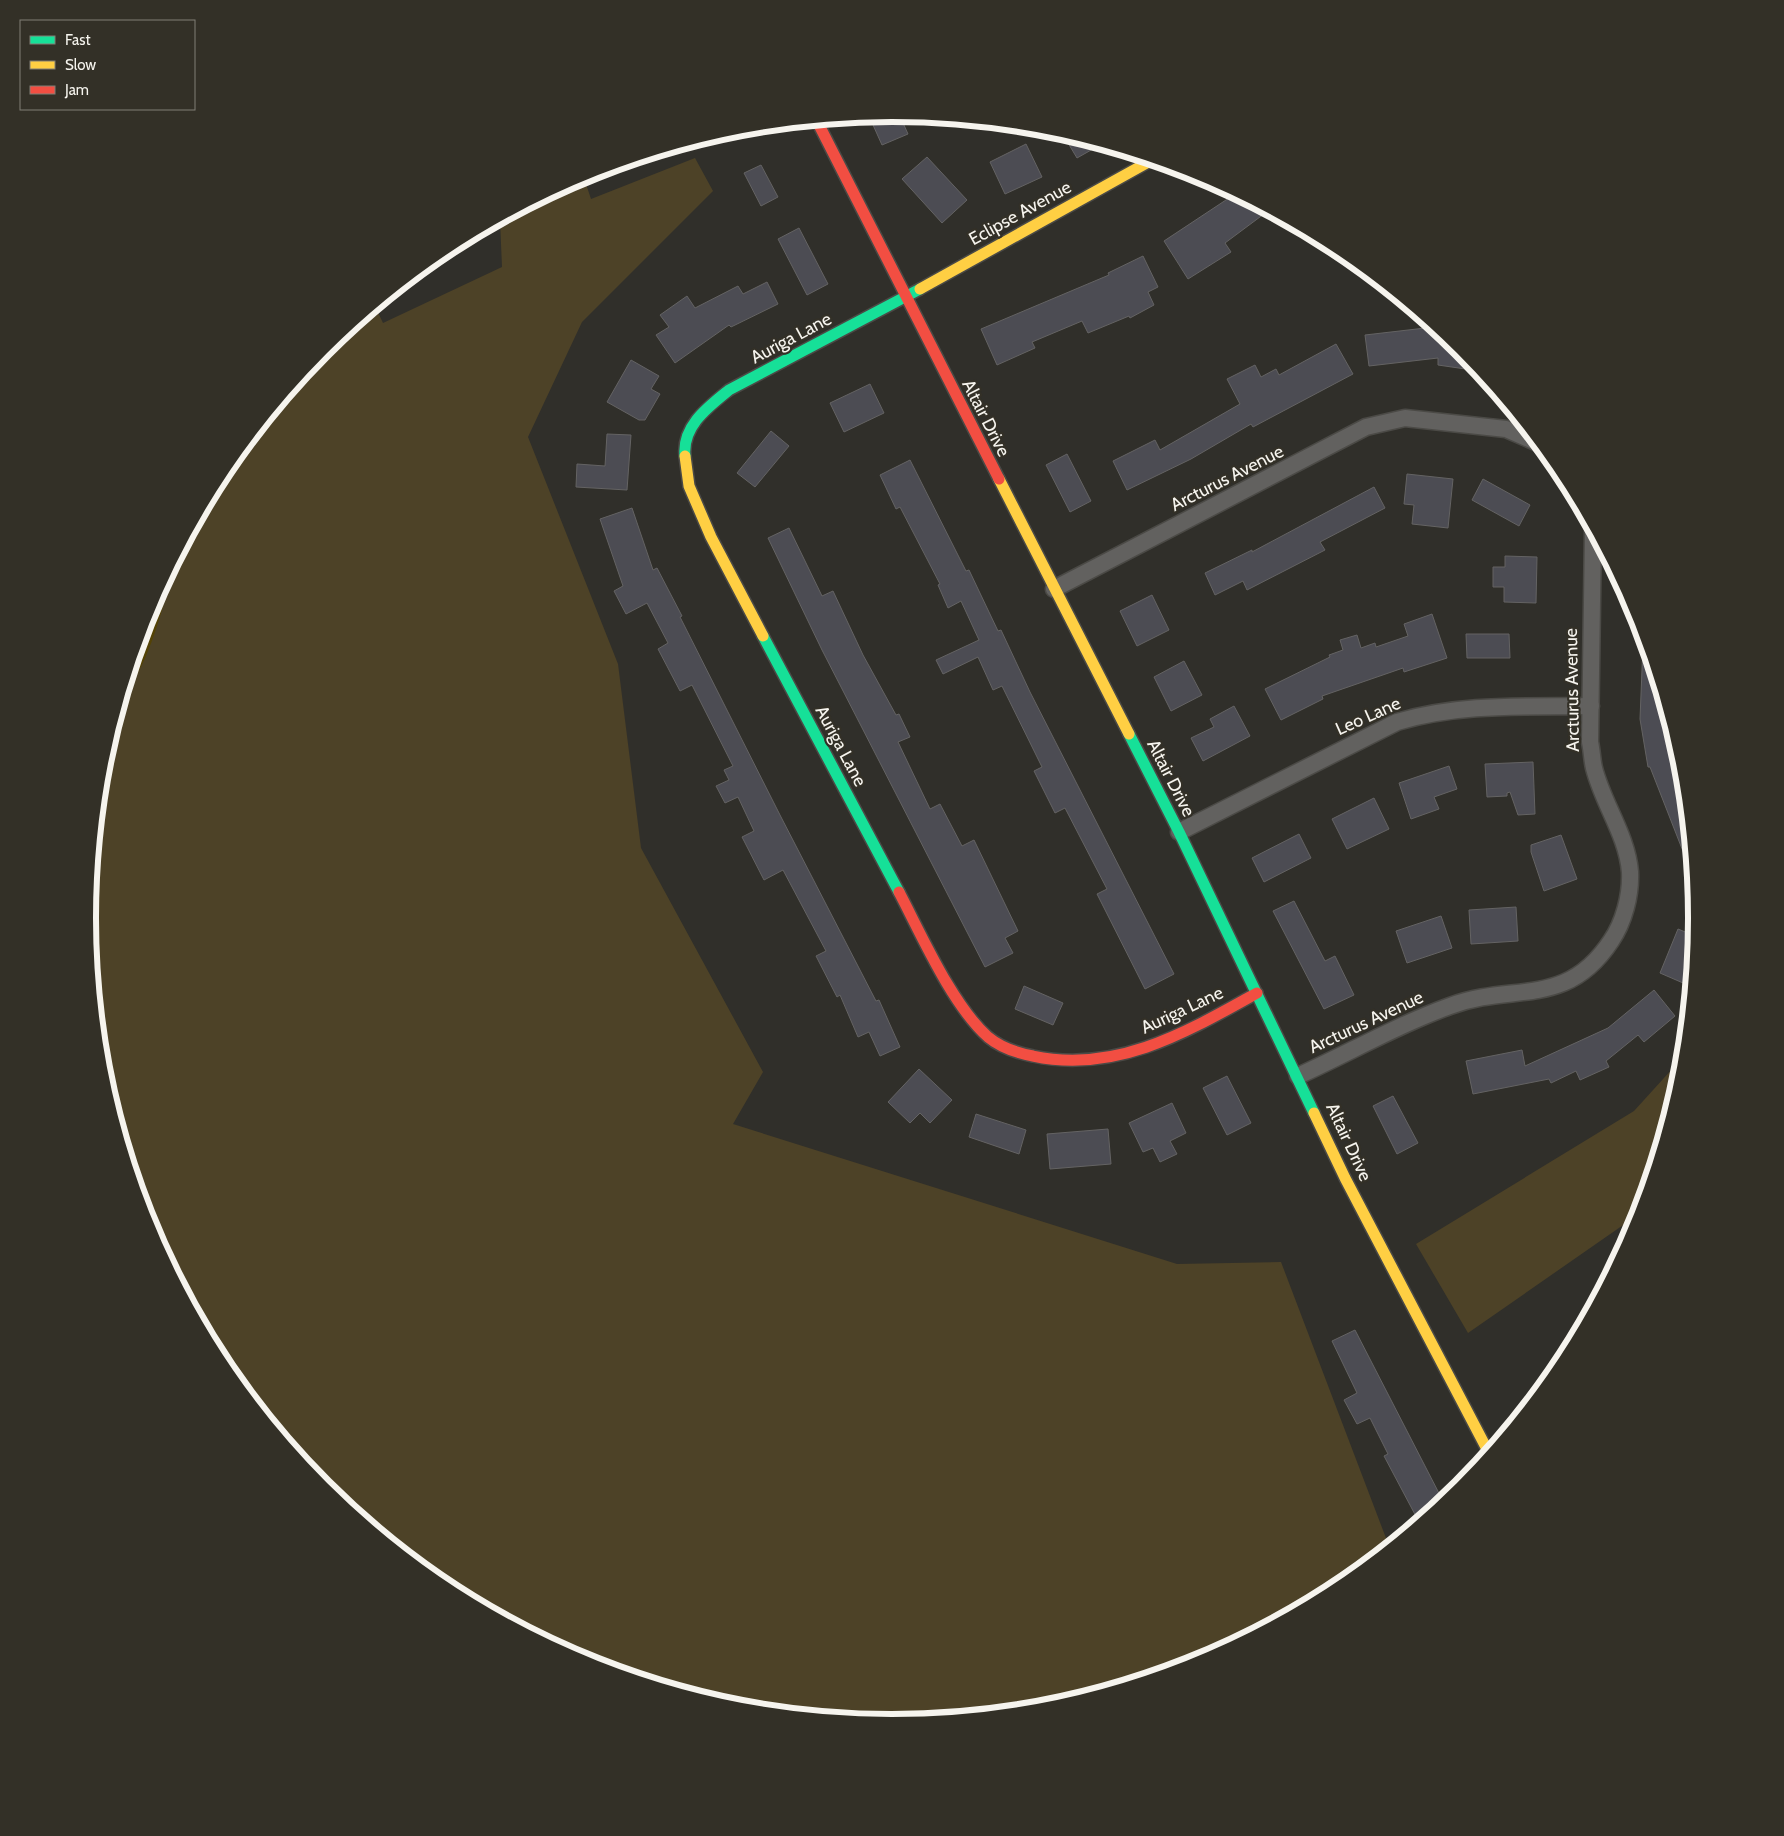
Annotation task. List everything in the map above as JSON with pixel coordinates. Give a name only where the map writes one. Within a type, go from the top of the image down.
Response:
[{"type":"street","name":"Altair Drive","points":[[819,126],[1179,832],[1298,1076],[1345,1178],[1486,1447]]},
{"type":"street","name":"Eclipse Avenue","points":[[905,297],[1146,163]]},
{"type":"street","name":"Auriga Lane","points":[[905,297],[729,390],[694,422],[684,444],[685,465],[689,486],[711,537],[940,970],[970,1015],[989,1038],[1009,1049],[1040,1059],[1111,1058],[1167,1041],[1257,993]]},
{"type":"street","name":"Arcturus Avenue","points":[[1054,589],[1366,427],[1388,420],[1405,418],[1484,425],[1506,429],[1526,438]]},
{"type":"street","name":"Arcturus Avenue","points":[[1298,1076],[1402,1026],[1451,1005],[1478,998],[1560,985],[1580,976],[1608,945],[1618,930],[1625,913],[1630,873],[1617,825],[1594,769],[1590,742],[1593,542]]},
{"type":"street","name":"Leo Lane","points":[[1179,832],[1397,722],[1423,714],[1462,709],[1591,706]]},
{"type":"shaded area","points":[[695,158],[713,191],[582,322],[528,437],[618,664],[641,848],[763,1072],[733,1124],[1177,1264],[1281,1262],[1387,1540],[1334,1580],[1290,1607],[1244,1632],[1197,1653],[1148,1672],[1098,1687],[1047,1698],[996,1707],[892,1714],[788,1707],[737,1698],[686,1687],[636,1672],[587,1653],[540,1632],[450,1580],[367,1516],[329,1481],[294,1443],[230,1360],[178,1270],[157,1223],[138,1174],[123,1124],[112,1073],[103,1022],[96,918],[103,814],[112,763],[123,712],[134,675],[139,669],[161,604],[178,566],[230,476],[294,393],[329,355],[378,311],[383,323],[502,267],[500,226],[540,204],[586,184],[591,199]]},
{"type":"shaded area","points":[[168,588],[149,648],[132,683],[138,662]]},
{"type":"shaded area","points":[[1673,1068],[1661,1124],[1646,1174],[1627,1222],[1468,1333],[1416,1244],[1634,1111]]},
{"type":"building","points":[[903,122],[908,134],[882,145],[872,123]]},
{"type":"building","points":[[1068,142],[1094,148],[1077,158]]},
{"type":"building","points":[[1026,144],[1042,177],[1005,194],[990,162]]},
{"type":"building","points":[[927,157],[967,200],[942,223],[902,179]]},
{"type":"building","points":[[761,165],[778,197],[761,206],[744,173]]},
{"type":"building","points":[[1230,198],[1263,214],[1225,243],[1231,252],[1188,279],[1164,241]]},
{"type":"building","points":[[799,228],[828,284],[807,295],[778,239]]},
{"type":"building","points":[[1143,256],[1158,287],[1148,292],[1154,305],[1130,318],[1129,316],[1088,333],[1082,321],[1032,342],[1035,348],[997,365],[981,329],[1109,275],[1108,273]]},
{"type":"building","points":[[767,282],[778,304],[731,327],[729,325],[675,363],[656,335],[669,327],[660,315],[687,296],[695,308],[738,286],[743,294]]},
{"type":"building","points":[[1426,328],[1468,369],[1438,365],[1438,358],[1369,366],[1365,335]]},
{"type":"building","points":[[1336,344],[1353,374],[1253,427],[1251,424],[1191,459],[1127,490],[1113,461],[1155,440],[1160,450],[1240,404],[1227,379],[1255,365],[1261,377],[1276,369],[1279,375]]},
{"type":"building","points":[[631,360],[659,376],[651,389],[660,394],[645,420],[639,420],[607,402]]},
{"type":"building","points":[[870,384],[884,413],[844,432],[830,403]]},
{"type":"building","points":[[771,431],[789,446],[755,487],[737,473]]},
{"type":"building","points":[[607,434],[631,435],[627,490],[576,487],[577,464],[605,466]]},
{"type":"building","points":[[1067,454],[1091,501],[1070,512],[1046,465]]},
{"type":"building","points":[[910,460],[966,571],[969,570],[998,631],[1001,630],[1030,692],[1174,974],[1145,989],[1097,894],[1107,889],[1065,808],[1055,813],[1034,771],[1042,767],[1002,686],[993,690],[978,657],[943,674],[936,660],[979,640],[961,601],[948,608],[938,585],[940,584],[900,507],[896,509],[880,475]]},
{"type":"building","points":[[1407,474],[1453,479],[1448,528],[1412,524],[1414,505],[1404,504]]},
{"type":"building","points":[[1483,479],[1530,505],[1519,526],[1472,500]]},
{"type":"building","points":[[1374,487],[1385,508],[1320,542],[1325,550],[1247,590],[1243,581],[1215,595],[1205,573],[1252,550],[1252,552]]},
{"type":"building","points":[[632,508],[653,570],[657,568],[682,616],[680,617],[781,817],[876,1001],[879,1000],[900,1047],[880,1056],[869,1032],[858,1037],[840,995],[837,997],[816,956],[826,951],[783,870],[764,880],[742,837],[754,831],[738,797],[725,803],[716,786],[729,780],[724,770],[733,766],[692,685],[680,691],[658,649],[668,643],[647,603],[626,614],[614,591],[623,586],[600,519]]},
{"type":"building","points":[[789,528],[822,596],[833,591],[863,655],[896,715],[899,714],[910,737],[898,742],[930,809],[940,804],[962,846],[974,840],[1018,931],[1005,938],[1013,953],[985,967],[822,650],[768,538]]},
{"type":"building","points":[[1505,556],[1537,557],[1536,603],[1504,602],[1504,587],[1493,587],[1493,567],[1505,567]]},
{"type":"building","points":[[1152,595],[1169,630],[1137,646],[1120,611]]},
{"type":"building","points":[[1432,614],[1447,658],[1404,672],[1403,668],[1322,696],[1323,699],[1281,720],[1265,689],[1330,657],[1329,655],[1343,650],[1340,640],[1357,635],[1361,648],[1375,643],[1376,647],[1408,636],[1404,624]]},
{"type":"building","points":[[1466,634],[1509,634],[1510,658],[1467,658]]},
{"type":"building","points":[[1643,653],[1661,712],[1672,763],[1681,814],[1685,857],[1650,767],[1648,767],[1640,719]]},
{"type":"building","points":[[1184,661],[1202,695],[1171,711],[1154,677]]},
{"type":"building","points":[[1234,706],[1250,736],[1203,761],[1191,738],[1214,727],[1210,719]]},
{"type":"building","points":[[1533,762],[1535,814],[1518,815],[1510,792],[1507,793],[1507,796],[1487,797],[1485,764]]},
{"type":"building","points":[[1449,766],[1457,789],[1434,797],[1439,809],[1411,819],[1399,783]]},
{"type":"building","points":[[1374,798],[1389,829],[1347,849],[1332,819]]},
{"type":"building","points":[[1299,834],[1311,858],[1264,882],[1252,858]]},
{"type":"building","points":[[1561,835],[1577,879],[1544,891],[1531,852],[1531,845]]},
{"type":"building","points":[[1294,901],[1325,961],[1335,956],[1354,995],[1324,1009],[1273,911]]},
{"type":"building","points":[[1516,907],[1518,941],[1471,944],[1469,910]]},
{"type":"building","points":[[1441,916],[1452,948],[1407,963],[1396,931]]},
{"type":"building","points":[[1678,929],[1687,933],[1685,984],[1660,973]]},
{"type":"building","points":[[1024,986],[1063,1003],[1053,1025],[1015,1009]]},
{"type":"building","points":[[1654,990],[1675,1016],[1644,1042],[1638,1035],[1606,1061],[1609,1067],[1580,1080],[1576,1071],[1551,1083],[1549,1079],[1473,1094],[1466,1061],[1522,1050],[1525,1066],[1608,1028]]},
{"type":"building","points":[[919,1069],[952,1100],[930,1123],[920,1113],[910,1123],[888,1102]]},
{"type":"building","points":[[1227,1076],[1251,1123],[1227,1135],[1203,1088]]},
{"type":"building","points":[[1393,1096],[1418,1143],[1397,1154],[1373,1106]]},
{"type":"building","points":[[1172,1103],[1186,1133],[1170,1141],[1177,1154],[1160,1162],[1153,1148],[1143,1152],[1129,1123]]},
{"type":"building","points":[[976,1114],[1026,1130],[1019,1154],[969,1137]]},
{"type":"building","points":[[1108,1129],[1111,1164],[1050,1169],[1047,1134]]},
{"type":"building","points":[[1355,1330],[1440,1495],[1416,1517],[1384,1456],[1388,1454],[1370,1418],[1357,1424],[1344,1400],[1357,1393],[1332,1341]]},
{"type":"traffic: fast","points":[[685,456],[685,445],[692,426],[705,410],[729,390],[920,289]]},
{"type":"traffic: fast","points":[[763,636],[899,892]]},
{"type":"traffic: fast","points":[[1129,734],[1179,832],[1314,1113]]},
{"type":"traffic: slow","points":[[920,289],[1146,163]]},
{"type":"traffic: slow","points":[[685,456],[689,486],[711,537],[763,636]]},
{"type":"traffic: slow","points":[[999,479],[1129,734]]},
{"type":"traffic: slow","points":[[1314,1113],[1345,1178],[1486,1447]]},
{"type":"traffic: jam","points":[[820,126],[999,479]]},
{"type":"traffic: jam","points":[[899,892],[927,948],[962,1007],[993,1041],[1003,1047],[1021,1053],[1064,1060],[1093,1059],[1122,1054],[1150,1046],[1177,1035],[1257,993]]}]
